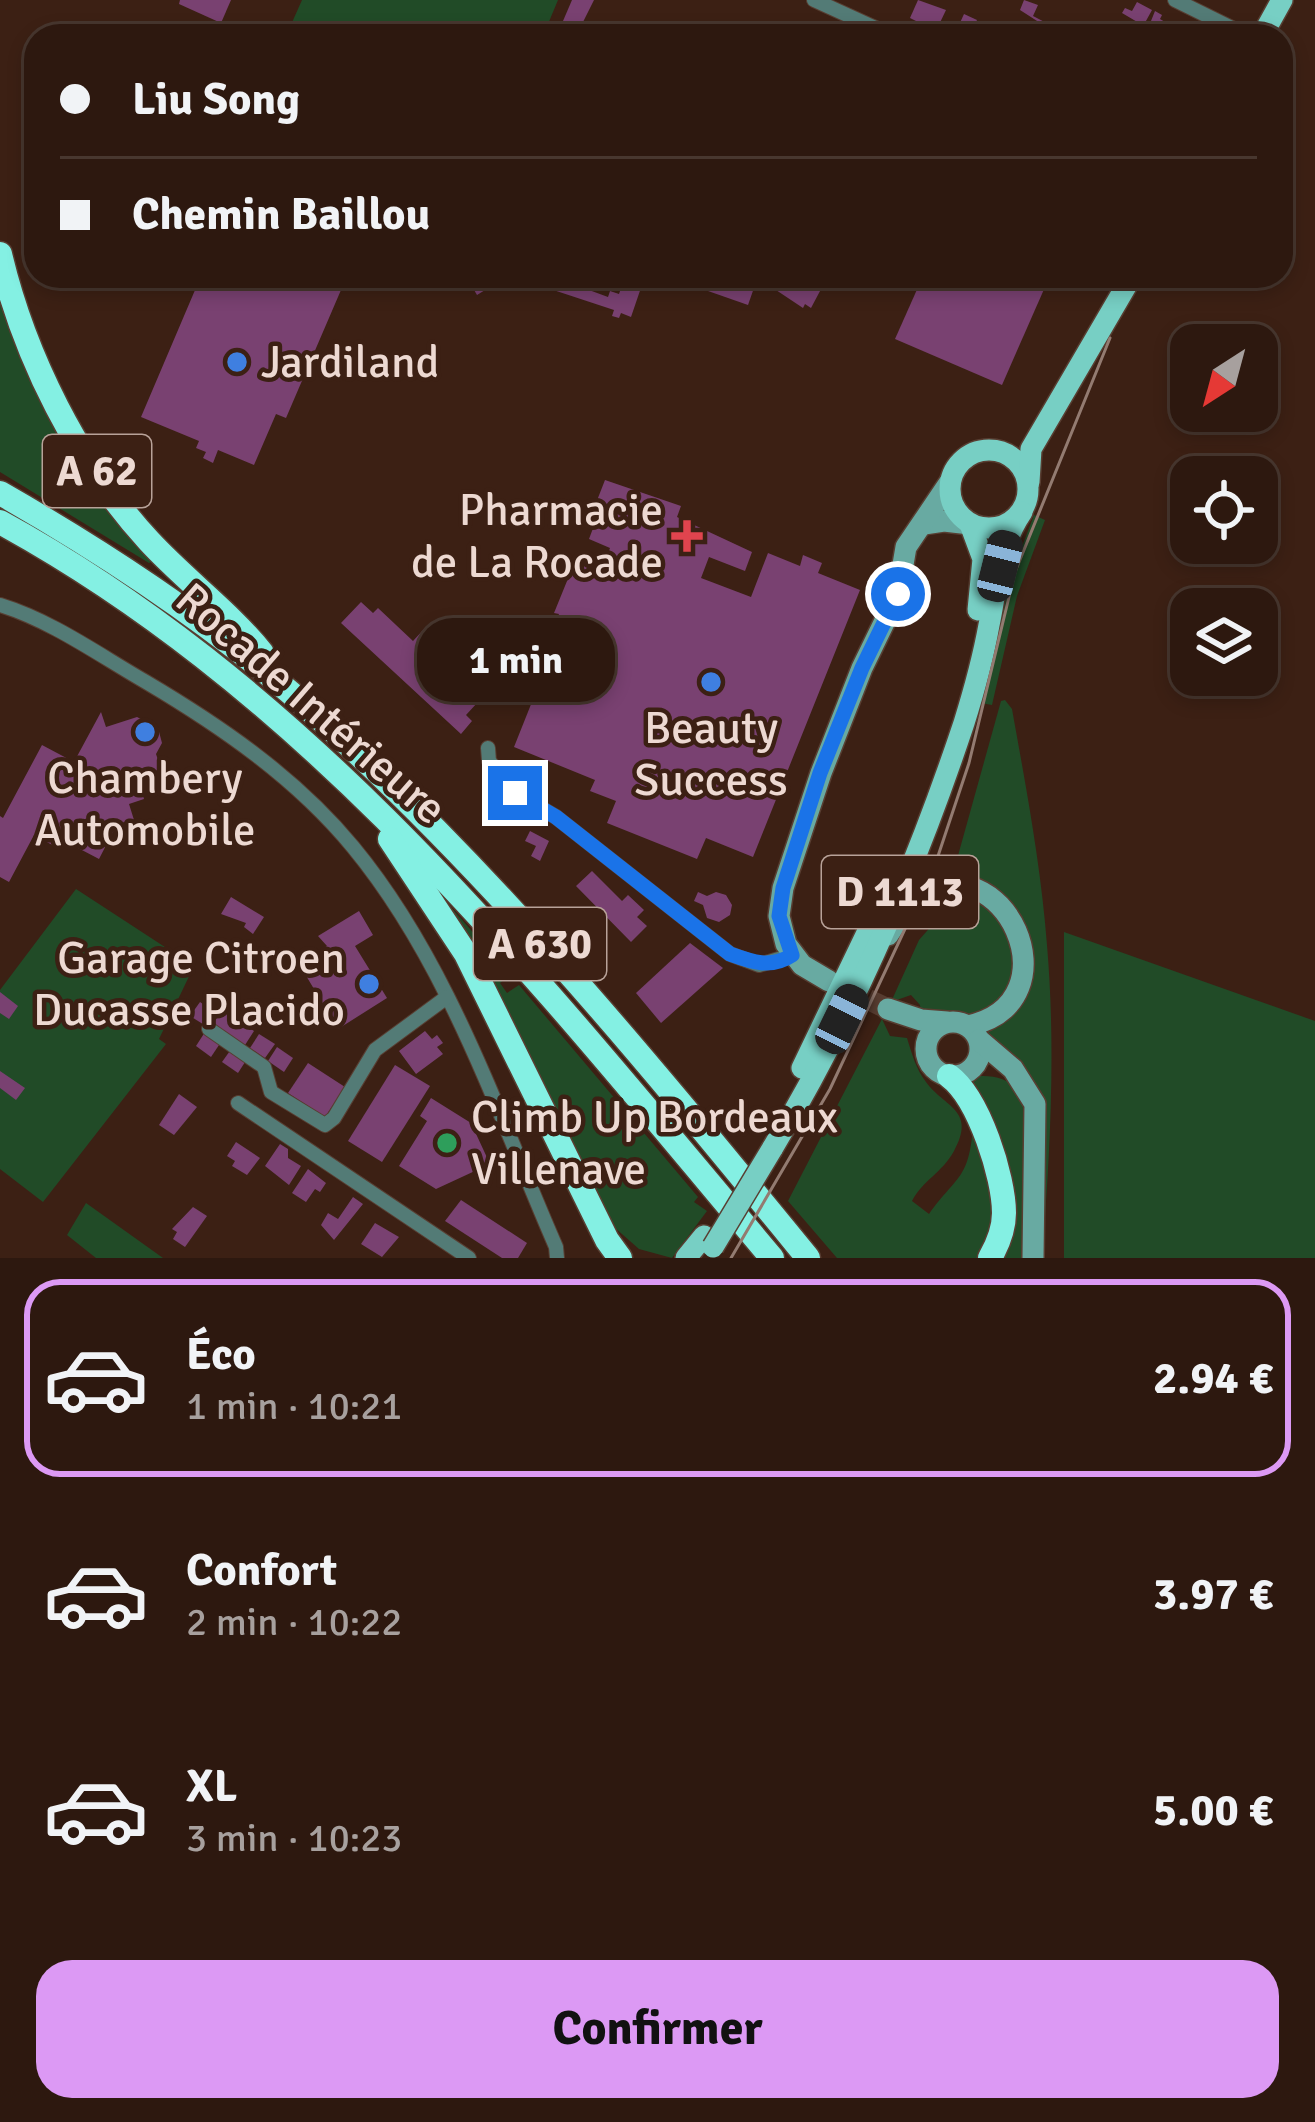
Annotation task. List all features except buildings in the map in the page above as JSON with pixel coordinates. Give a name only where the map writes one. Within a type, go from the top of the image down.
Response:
[{"type":"highway","name":"A 62","points":[[0,254],[19,318],[43,374],[109,491],[148,539],[257,646],[296,698]]},
{"type":"highway","name":"A 630","points":[[0,493],[131,572],[296,698],[384,778],[468,863],[808,1258]]},
{"type":"highway","name":"Rocade Intérieure","points":[[8,528],[120,597],[217,668],[350,783],[430,862],[549,994],[772,1258]]},
{"type":"highway","points":[[350,783],[429,893],[466,954],[620,1258]]},
{"type":"highway","points":[[958,1074],[1000,1184],[1002,1230],[990,1258]]},
{"type":"highway","points":[[593,1206],[640,1258]]},
{"type":"highway","points":[[766,1207],[827,1258]]},
{"type":"main road","points":[[829,981],[792,955],[779,916],[783,888],[820,773],[898,594],[906,547],[965,458],[1018,441],[1112,288]]},
{"type":"main road","points":[[924,524],[944,520],[993,529],[1022,512],[1029,489],[1031,449],[1125,288]]},
{"type":"main road","points":[[994,450],[1022,467],[1029,489]]},
{"type":"main road","points":[[950,482],[954,506],[970,524]]},
{"type":"main road","name":"D 1113","points":[[686,1258],[705,1250],[871,960],[960,735],[984,652],[1006,543],[1022,512]]},
{"type":"main road","name":"D 1113","points":[[768,1144],[878,909],[952,715],[981,587],[982,552],[970,524]]},
{"type":"main road","points":[[871,960],[903,912],[926,893],[964,888],[993,899],[1015,923],[1023,970],[1002,1011],[965,1029],[928,1037],[926,1053]]},
{"type":"main road","points":[[1024,1082],[994,1069],[958,1074],[934,1068],[888,1009],[965,1029],[1024,1082],[1036,1114],[1033,1258]]},
{"type":"main road","points":[[958,1074],[979,1058],[965,1029]]},
{"type":"street","points":[[814,0],[867,24]]},
{"type":"street","points":[[1175,0],[1225,24]]},
{"type":"street","points":[[0,605],[45,623],[204,717],[306,797],[353,847],[395,904],[447,997],[557,1258]]},
{"type":"street","points":[[488,748],[489,761],[515,793],[556,817],[730,954],[758,964],[792,955]]},
{"type":"street","points":[[209,1029],[264,1066],[271,1092],[325,1125],[375,1050],[447,997]]},
{"type":"street","points":[[238,1103],[469,1258]]},
{"type":"green space","points":[[302,0],[558,0],[548,24],[291,24]]},
{"type":"green space","points":[[0,268],[12,310],[153,561],[149,563],[0,472]]},
{"type":"green space","points":[[1034,515],[1045,520],[1017,596],[992,705],[981,703],[1008,584]]},
{"type":"green space","points":[[1005,700],[1012,709],[1032,827],[1050,984],[1051,1102],[1042,1258],[1043,1098],[1031,1078],[981,1026],[999,1020],[1029,939],[954,870]]},
{"type":"green space","points":[[76,889],[194,966],[159,1039],[166,1044],[43,1202],[0,1169],[0,990]]},
{"type":"green space","points":[[957,897],[988,908],[1008,933],[1014,965],[1003,997],[972,1019],[950,1013],[921,1014],[911,995],[891,1002],[919,940]]},
{"type":"green space","points":[[450,906],[510,975],[500,983],[507,993],[519,985],[698,1197],[694,1202],[707,1211],[672,1258],[639,1249],[614,1227]]},
{"type":"green space","points":[[1064,932],[1315,1021],[1315,1258],[1064,1258]]},
{"type":"green space","points":[[882,1019],[890,1036],[907,1038],[923,1077],[955,1110],[962,1126],[954,1151],[912,1201],[929,1214],[965,1167],[973,1126],[992,1207],[981,1258],[837,1258],[788,1201]]},
{"type":"green space","points":[[979,1076],[1007,1081],[1026,1103],[1030,1152],[1026,1258],[998,1258],[1004,1243],[965,1083]]},
{"type":"green space","points":[[86,1203],[163,1258],[96,1258],[67,1235]]},
{"type":"tunnel","points":[[840,986],[888,1009]]},
{"type":"tram line","points":[[731,1258],[830,1089],[935,865],[969,763],[1015,572],[1110,338]]},
{"type":"place","name":"Jardiland","points":[[237,362]]},
{"type":"place","name":"Pharmacie de La Rocade","points":[[687,536]]},
{"type":"place","name":"Beauty Success","points":[[711,682]]},
{"type":"place","name":"Chambery Automobile","points":[[145,732]]},
{"type":"place","name":"Garage Citroen Ducasse Placido","points":[[369,984]]},
{"type":"place","name":"Climb Up Bordeaux Villenave","points":[[447,1143]]},
{"type":"route","points":[[515,793],[556,817],[730,954],[758,964],[785,960],[792,955],[779,916],[783,888],[820,773],[898,594]]}]
